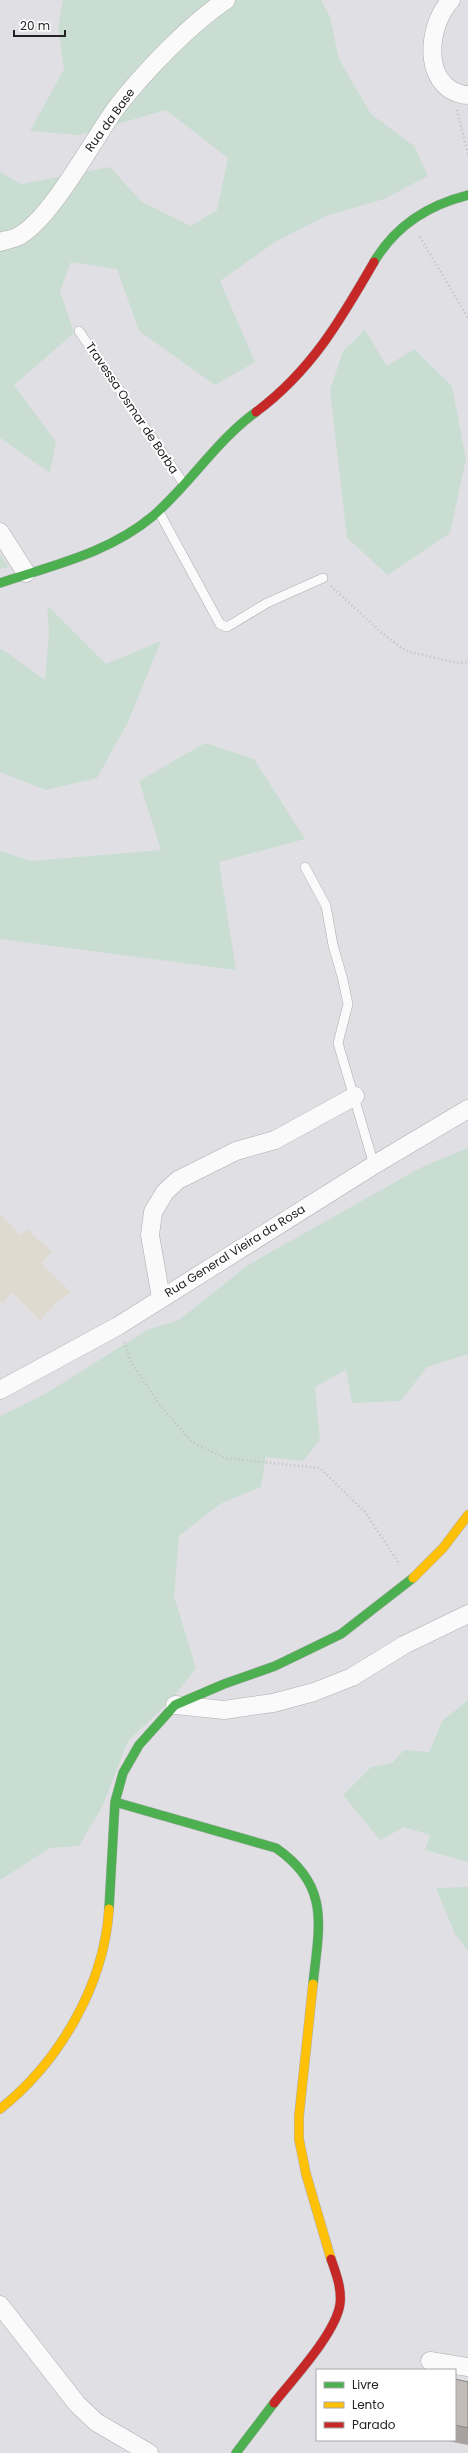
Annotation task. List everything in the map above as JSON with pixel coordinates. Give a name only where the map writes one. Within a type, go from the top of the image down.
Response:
[{"type":"street","name":"Rua da Base","points":[[0,242],[18,237],[32,227],[48,210],[117,108],[152,66],[226,0]]},
{"type":"street","points":[[451,0],[443,8],[436,25],[432,54],[435,72],[441,82],[461,93]]},
{"type":"street","points":[[0,583],[100,548],[141,525],[158,512],[184,485],[222,440],[283,392],[312,361],[383,246],[410,219],[442,202],[468,195]]},
{"type":"street","points":[[0,532],[26,573]]},
{"type":"street","points":[[161,1298],[150,1235],[154,1212],[165,1192],[178,1180],[236,1151],[275,1140],[355,1096]]},
{"type":"street","name":"Rua General Vieira da Rosa","points":[[0,1390],[118,1326],[374,1165],[468,1109]]},
{"type":"street","points":[[0,2109],[20,2093],[49,2062],[75,2019],[96,1976],[108,1924],[115,1802],[123,1773],[139,1745],[175,1706],[224,1684],[275,1666],[341,1634],[412,1582],[443,1548],[468,1515]]},
{"type":"street","points":[[175,1706],[224,1710],[272,1703],[314,1692],[352,1677],[404,1645],[468,1614]]},
{"type":"street","points":[[115,1802],[276,1848],[296,1861],[311,1881],[318,1906],[319,1929],[299,2116],[299,2139],[306,2174],[339,2284],[340,2304],[334,2324],[321,2343],[236,2453]]},
{"type":"street","points":[[0,2305],[77,2404],[96,2422],[125,2441],[149,2453]]},
{"type":"street","points":[[430,2361],[468,2367]]},
{"type":"lane","name":"Travessa Osmar de Borba","points":[[79,331],[184,485]]},
{"type":"lane","points":[[158,512],[220,624],[227,627],[267,603],[322,578]]},
{"type":"lane","points":[[305,867],[326,906],[333,945],[348,1004],[338,1043],[355,1096],[374,1165]]},
{"type":"path","points":[[461,93],[468,154]]},
{"type":"path","points":[[410,219],[468,318]]},
{"type":"path","points":[[322,578],[382,634],[406,651],[458,663],[468,662]]},
{"type":"path","points":[[118,1326],[130,1360],[159,1404],[191,1441],[225,1458],[320,1468],[365,1512],[412,1582]]},
{"type":"shaded area","points":[[0,1214],[21,1235],[27,1229],[52,1252],[41,1264],[71,1292],[56,1302],[40,1321],[12,1293],[2,1304],[0,1302]]},
{"type":"green space","points":[[63,0],[321,0],[330,17],[339,59],[371,114],[414,146],[428,176],[384,199],[326,216],[275,242],[220,281],[255,362],[215,385],[139,331],[117,269],[71,262],[60,291],[74,333],[14,385],[56,442],[50,473],[0,438],[0,172],[21,184],[110,167],[142,202],[191,226],[217,210],[228,158],[166,110],[79,135],[30,131],[64,69],[58,27]]},
{"type":"green space","points":[[365,330],[387,366],[414,349],[452,386],[466,459],[450,533],[388,575],[347,538],[330,390],[343,351]]},
{"type":"green space","points":[[0,555],[9,567],[0,569]]},
{"type":"green space","points":[[47,605],[106,664],[161,641],[128,722],[97,778],[46,790],[0,772],[0,650],[2,649],[45,680],[49,634]]},
{"type":"green space","points":[[205,743],[254,759],[305,839],[219,862],[236,970],[0,939],[0,851],[31,861],[161,850],[139,781]]},
{"type":"green space","points":[[468,1148],[468,1354],[427,1367],[401,1401],[352,1403],[346,1370],[315,1387],[320,1440],[303,1461],[266,1457],[261,1487],[220,1504],[179,1536],[174,1596],[196,1668],[172,1699],[128,1741],[102,1807],[79,1846],[50,1848],[0,1880],[0,1416],[45,1394],[147,1330],[179,1320],[248,1265],[422,1167]]},
{"type":"green space","points":[[468,1700],[468,1862],[425,1850],[430,1835],[404,1827],[380,1840],[343,1795],[371,1767],[392,1763],[404,1750],[429,1752],[443,1720]]},
{"type":"green space","points":[[468,1887],[468,1951],[455,1934],[436,1888]]},
{"type":"building","points":[[456,2379],[468,2382],[468,2428],[456,2425]]},
{"type":"traffic: fast","points":[[374,262],[382,249],[392,238],[414,219],[439,205],[468,195]]},
{"type":"traffic: fast","points":[[0,583],[80,557],[118,540],[136,529],[166,504],[228,436],[256,412]]},
{"type":"traffic: fast","points":[[109,1909],[115,1802],[123,1773],[139,1745],[175,1705],[224,1684],[275,1666],[341,1634],[413,1578]]},
{"type":"traffic: fast","points":[[115,1802],[276,1848],[294,1862],[306,1877],[313,1892],[317,1908],[318,1926],[313,1984]]},
{"type":"traffic: fast","points":[[236,2453],[274,2403]]},
{"type":"traffic: slow","points":[[413,1578],[443,1548],[468,1515]]},
{"type":"traffic: slow","points":[[0,2109],[41,2069],[75,2020],[88,1994],[98,1966],[105,1938],[109,1909]]},
{"type":"traffic: slow","points":[[313,1984],[299,2116],[299,2139],[306,2174],[331,2259]]},
{"type":"traffic: jam","points":[[256,412],[293,380],[309,362],[336,325],[374,262]]},
{"type":"traffic: jam","points":[[274,2403],[313,2355],[337,2316],[340,2304],[340,2293],[331,2259]]}]
